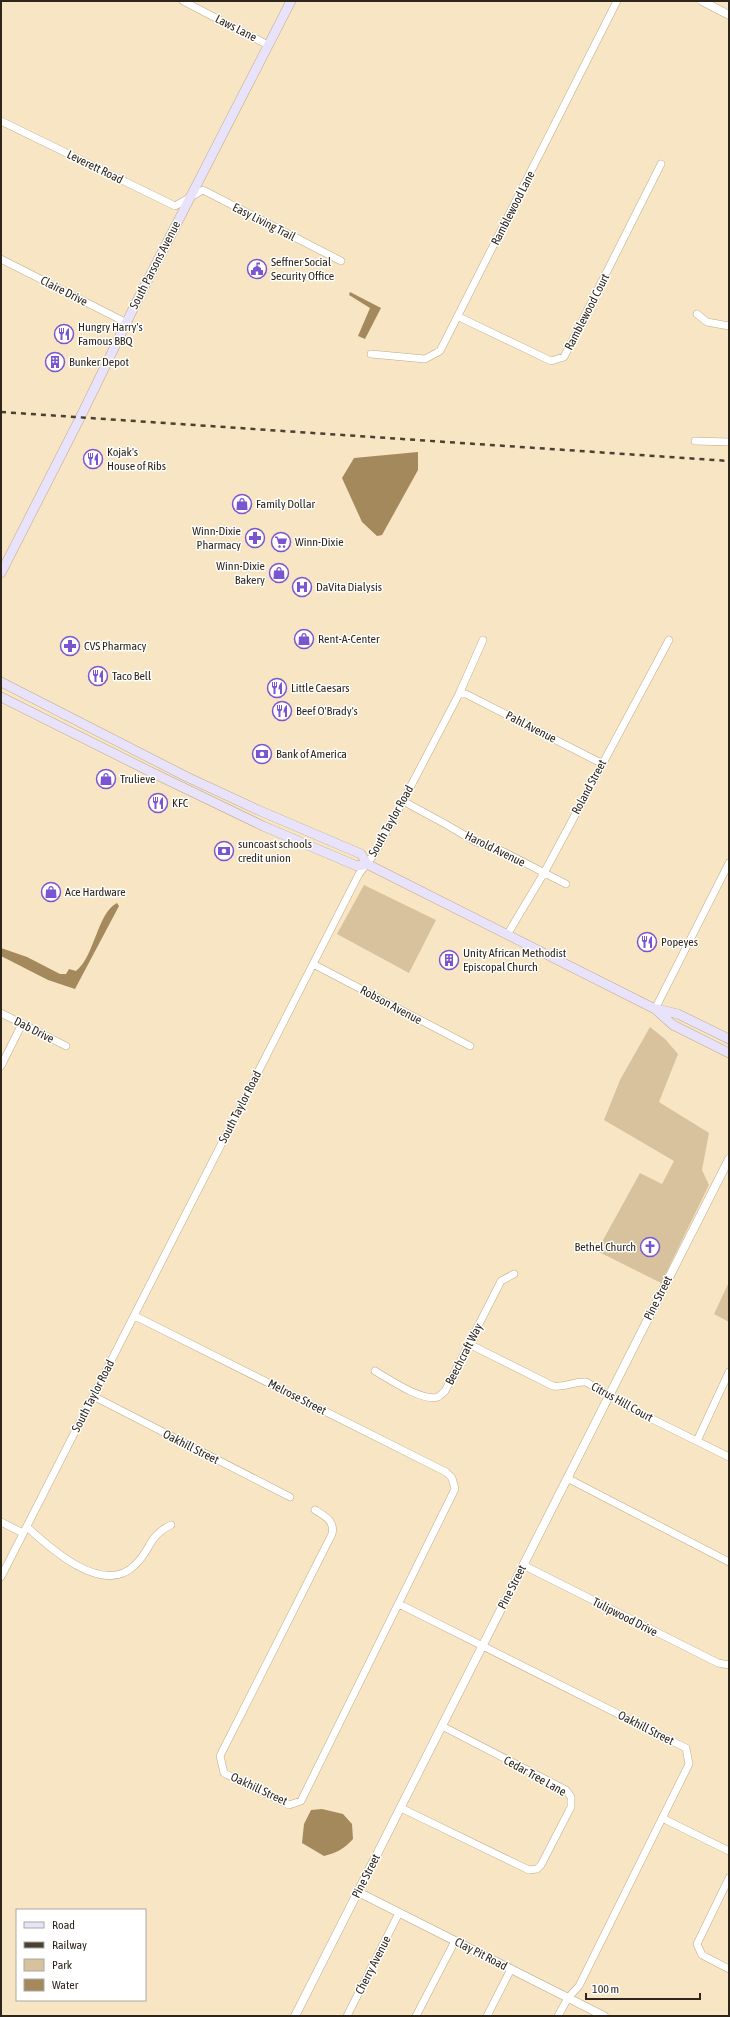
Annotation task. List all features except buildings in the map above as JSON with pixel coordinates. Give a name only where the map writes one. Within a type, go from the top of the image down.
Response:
[{"type":"main road","name":"South Parsons Avenue","points":[[1,573],[188,200],[291,1]]},
{"type":"main road","points":[[1,682],[187,777],[258,810],[361,854],[367,864],[655,1009],[678,1014],[729,1039]]},
{"type":"main road","points":[[1,697],[146,770],[263,826],[357,866],[367,864]]},
{"type":"main road","points":[[655,1009],[673,1025],[729,1053]]},
{"type":"street","name":"Laws Lane","points":[[183,1],[268,45]]},
{"type":"street","name":"Ramblewood Lane","points":[[371,354],[425,359],[440,351],[459,317],[618,1]]},
{"type":"street","points":[[702,1],[729,15]]},
{"type":"street","name":"Leverett Road","points":[[1,121],[175,206],[188,200]]},
{"type":"street","name":"Ramblewood Court","points":[[459,317],[551,361],[564,357],[661,164]]},
{"type":"street","name":"Easy Living Trail","points":[[188,200],[203,190],[341,261]]},
{"type":"street","name":"Claire Drive","points":[[1,259],[127,323]]},
{"type":"street","points":[[697,314],[707,322],[729,326]]},
{"type":"street","points":[[695,441],[729,442]]},
{"type":"street","name":"South Taylor Road","points":[[1,1577],[359,874],[375,853],[459,694],[483,640]]},
{"type":"street","name":"Roland Street","points":[[507,935],[544,873],[669,640]]},
{"type":"street","name":"Pahl Avenue","points":[[459,694],[466,694],[602,763]]},
{"type":"street","name":"Harold Avenue","points":[[402,801],[482,846],[502,851],[566,884]]},
{"type":"street","points":[[655,1009],[729,863]]},
{"type":"street","name":"Robson Avenue","points":[[313,964],[470,1046]]},
{"type":"street","name":"Dab Drive","points":[[1,1013],[66,1046]]},
{"type":"street","points":[[1,1066],[22,1024]]},
{"type":"street","name":"Pine Street","points":[[295,2016],[729,1159]]},
{"type":"street","name":"Beechcraft Way","points":[[375,1371],[417,1394],[429,1398],[439,1397],[445,1391],[500,1281],[514,1274]]},
{"type":"street","name":"Melrose Street","points":[[135,1316],[446,1472],[454,1483]]},
{"type":"street","name":"Citrus Hill Court","points":[[469,1344],[553,1386],[562,1387],[580,1381],[586,1382],[608,1396],[729,1457]]},
{"type":"street","points":[[697,1441],[729,1372]]},
{"type":"street","name":"Oakhill Street","points":[[93,1396],[290,1497]]},
{"type":"street","points":[[567,1478],[729,1562]]},
{"type":"street","name":"Oakhill Street","points":[[315,1510],[328,1518],[332,1524],[332,1534],[220,1756],[224,1773],[289,1805],[301,1800],[455,1489],[454,1483]]},
{"type":"street","points":[[1,1522],[25,1530],[66,1560],[98,1573],[113,1575],[127,1571],[135,1565],[155,1535],[171,1525]]},
{"type":"street","name":"Tulipwood Drive","points":[[523,1565],[718,1663],[729,1665]]},
{"type":"street","name":"Oakhill Street","points":[[399,1604],[686,1748],[689,1764],[579,1986],[568,1998],[558,2016]]},
{"type":"street","name":"Cedar Tree Lane","points":[[401,1808],[529,1870],[537,1869],[541,1866],[565,1820],[571,1807],[572,1797],[566,1790],[442,1726]]},
{"type":"street","points":[[662,1818],[729,1851]]},
{"type":"street","points":[[729,1878],[697,1944],[702,1955],[729,1969]]},
{"type":"street","name":"Clay Pit Road","points":[[358,1892],[604,2016]]},
{"type":"street","name":"Cherry Avenue","points":[[347,2016],[399,1913]]},
{"type":"street","points":[[416,2016],[455,1941]]},
{"type":"street","points":[[487,2016],[510,1969]]},
{"type":"green space","points":[[364,885],[436,920],[409,973],[337,934]]},
{"type":"green space","points":[[650,1027],[665,1039],[678,1054],[659,1102],[709,1133],[702,1170],[709,1185],[661,1283],[597,1251],[640,1173],[662,1184],[674,1161],[604,1120],[620,1080]]},
{"type":"green space","points":[[729,1282],[729,1322],[714,1314]]},
{"type":"water","points":[[350,292],[381,308],[365,339],[358,336],[370,308],[349,295]]},
{"type":"water","points":[[418,452],[418,470],[382,535],[377,536],[362,522],[342,478],[354,458]]},
{"type":"water","points":[[117,903],[119,906],[75,989],[48,980],[1,956],[1,948],[27,957],[60,974],[66,974],[69,969],[76,971],[88,955],[105,916],[110,908]]},
{"type":"water","points":[[322,1809],[343,1814],[352,1824],[353,1839],[340,1850],[324,1856],[302,1843],[304,1824],[311,1810]]},
{"type":"railway","points":[[1,412],[729,461]]},
{"type":"place","name":"Seffner Social Security Office","points":[[257,269]]},
{"type":"place","name":"Hungry Harry's Famous BBQ","points":[[64,334]]},
{"type":"place","name":"Bunker Depot","points":[[55,362]]},
{"type":"place","name":"Kojak's House of Ribs","points":[[93,459]]},
{"type":"place","name":"Family Dollar","points":[[242,504]]},
{"type":"place","name":"Winn-Dixie Pharmacy","points":[[255,538]]},
{"type":"place","name":"Winn-Dixie","points":[[281,542]]},
{"type":"place","name":"Winn-Dixie Bakery","points":[[279,573]]},
{"type":"place","name":"DaVita Dialysis","points":[[302,587]]},
{"type":"place","name":"Rent-A-Center","points":[[304,639]]},
{"type":"place","name":"CVS Pharmacy","points":[[70,646]]},
{"type":"place","name":"Taco Bell","points":[[98,676]]},
{"type":"place","name":"Little Caesars","points":[[277,688]]},
{"type":"place","name":"Beef O'Brady's","points":[[282,711]]},
{"type":"place","name":"Bank of America","points":[[262,754]]},
{"type":"place","name":"Trulieve","points":[[106,779]]},
{"type":"place","name":"KFC","points":[[158,803]]},
{"type":"place","name":"suncoast schools credit union","points":[[224,851]]},
{"type":"place","name":"Ace Hardware","points":[[51,892]]},
{"type":"place","name":"Popeyes","points":[[647,942]]},
{"type":"place","name":"Unity African Methodist Episcopal Church","points":[[449,960]]},
{"type":"place","name":"Bethel Church","points":[[650,1247]]}]
